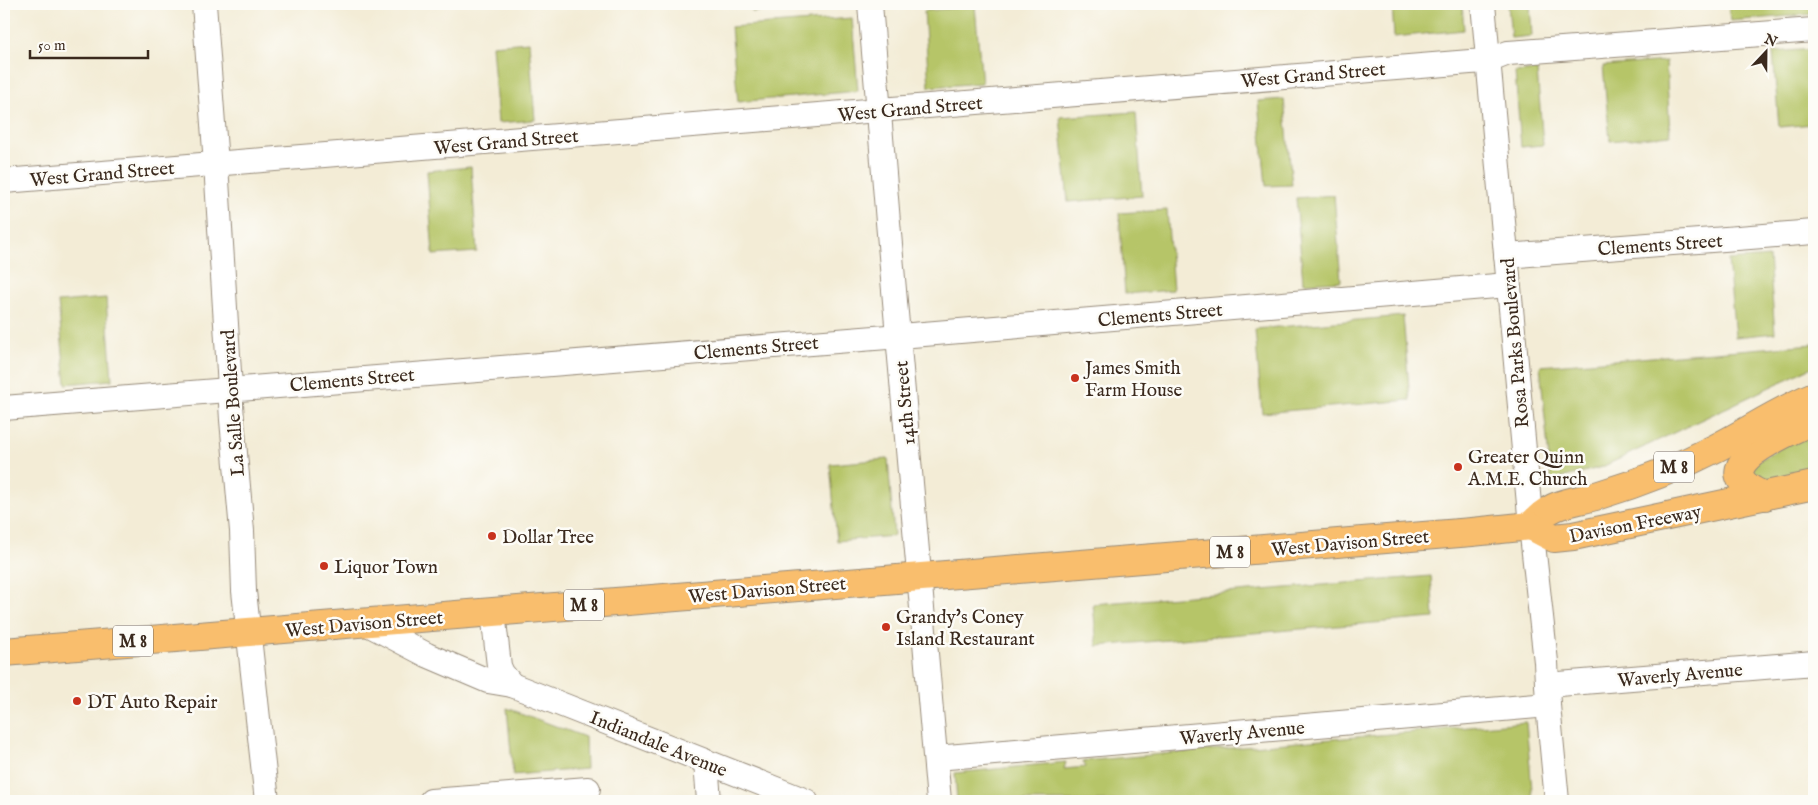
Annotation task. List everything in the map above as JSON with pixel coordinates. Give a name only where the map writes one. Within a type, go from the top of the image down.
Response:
[{"type":"highway","name":"Davison Freeway","points":[[1811,403],[1684,463],[1599,495],[1552,507],[1540,515],[1531,526],[1554,538],[1573,536],[1814,485]]},
{"type":"highway","points":[[1765,496],[1745,485],[1740,476],[1740,466],[1753,451],[1811,403]]},
{"type":"highway","name":"West Davison Street","points":[[4,652],[1531,526]]},
{"type":"street","name":"La Salle Boulevard","points":[[204,4],[242,530],[244,591],[267,801]]},
{"type":"street","name":"14th Street","points":[[870,4],[939,801]]},
{"type":"street","name":"Rosa Parks Boulevard","points":[[1483,4],[1531,526],[1546,662],[1547,695],[1557,801]]},
{"type":"street","name":"West Grand Street","points":[[4,181],[1488,61],[1508,53],[1814,30]]},
{"type":"street","name":"Clements Street","points":[[1506,256],[1814,232]]},
{"type":"street","name":"Clements Street","points":[[4,408],[231,391],[254,387],[1508,285]]},
{"type":"street","points":[[493,612],[499,666],[512,685]]},
{"type":"street","name":"Indiandale Avenue","points":[[366,623],[427,655],[488,681],[512,685],[806,801]]},
{"type":"street","name":"Waverly Avenue","points":[[936,758],[1547,695],[1814,663]]},
{"type":"street","points":[[706,762],[709,801]]},
{"type":"street","points":[[431,801],[588,788]]},
{"type":"green space","points":[[752,4],[798,4],[798,9],[752,12]]},
{"type":"green space","points":[[1392,4],[1462,4],[1464,30],[1394,37]]},
{"type":"green space","points":[[1508,4],[1530,4],[1532,36],[1511,38]]},
{"type":"green space","points":[[1728,4],[1814,4],[1814,14],[1730,21]]},
{"type":"green space","points":[[975,6],[982,83],[929,87],[924,11]]},
{"type":"green space","points":[[852,18],[858,91],[738,102],[731,27]]},
{"type":"green space","points":[[529,42],[535,120],[498,123],[492,45]]},
{"type":"green space","points":[[1814,49],[1814,124],[1779,127],[1773,52]]},
{"type":"green space","points":[[1666,61],[1670,135],[1610,141],[1603,66]]},
{"type":"green space","points":[[1537,70],[1543,145],[1521,147],[1515,72]]},
{"type":"green space","points":[[1284,99],[1292,185],[1266,186],[1258,101]]},
{"type":"green space","points":[[1136,112],[1142,196],[1068,202],[1060,117]]},
{"type":"green space","points":[[471,167],[477,252],[433,255],[427,171]]},
{"type":"green space","points":[[1334,195],[1341,281],[1303,283],[1296,198]]},
{"type":"green space","points":[[1167,210],[1173,290],[1125,294],[1119,213]]},
{"type":"green space","points":[[1769,257],[1775,333],[1735,337],[1728,260]]},
{"type":"green space","points":[[106,298],[112,380],[66,384],[58,302]]},
{"type":"green space","points":[[1403,316],[1410,400],[1262,413],[1255,329]]},
{"type":"green space","points":[[1814,344],[1814,366],[1602,467],[1551,481],[1540,366]]},
{"type":"green space","points":[[1814,428],[1814,470],[1765,479],[1753,471],[1753,464]]},
{"type":"green space","points":[[888,459],[894,536],[837,541],[830,464]]},
{"type":"green space","points":[[1431,576],[1434,618],[1097,646],[1093,604]]},
{"type":"green space","points":[[507,708],[585,737],[586,769],[513,775]]},
{"type":"green space","points":[[1526,722],[1533,801],[957,801],[955,773],[1066,762],[1064,769],[1086,767],[1083,761]]},
{"type":"place","name":"James Smith Farm House","points":[[1075,378]]},
{"type":"place","name":"Greater Quinn A.M.E. Church","points":[[1458,467]]},
{"type":"place","name":"Dollar Tree","points":[[492,536]]},
{"type":"place","name":"Liquor Town","points":[[324,566]]},
{"type":"place","name":"Grandy's Coney Island Restaurant","points":[[886,627]]},
{"type":"place","name":"DT Auto Repair","points":[[77,701]]}]
